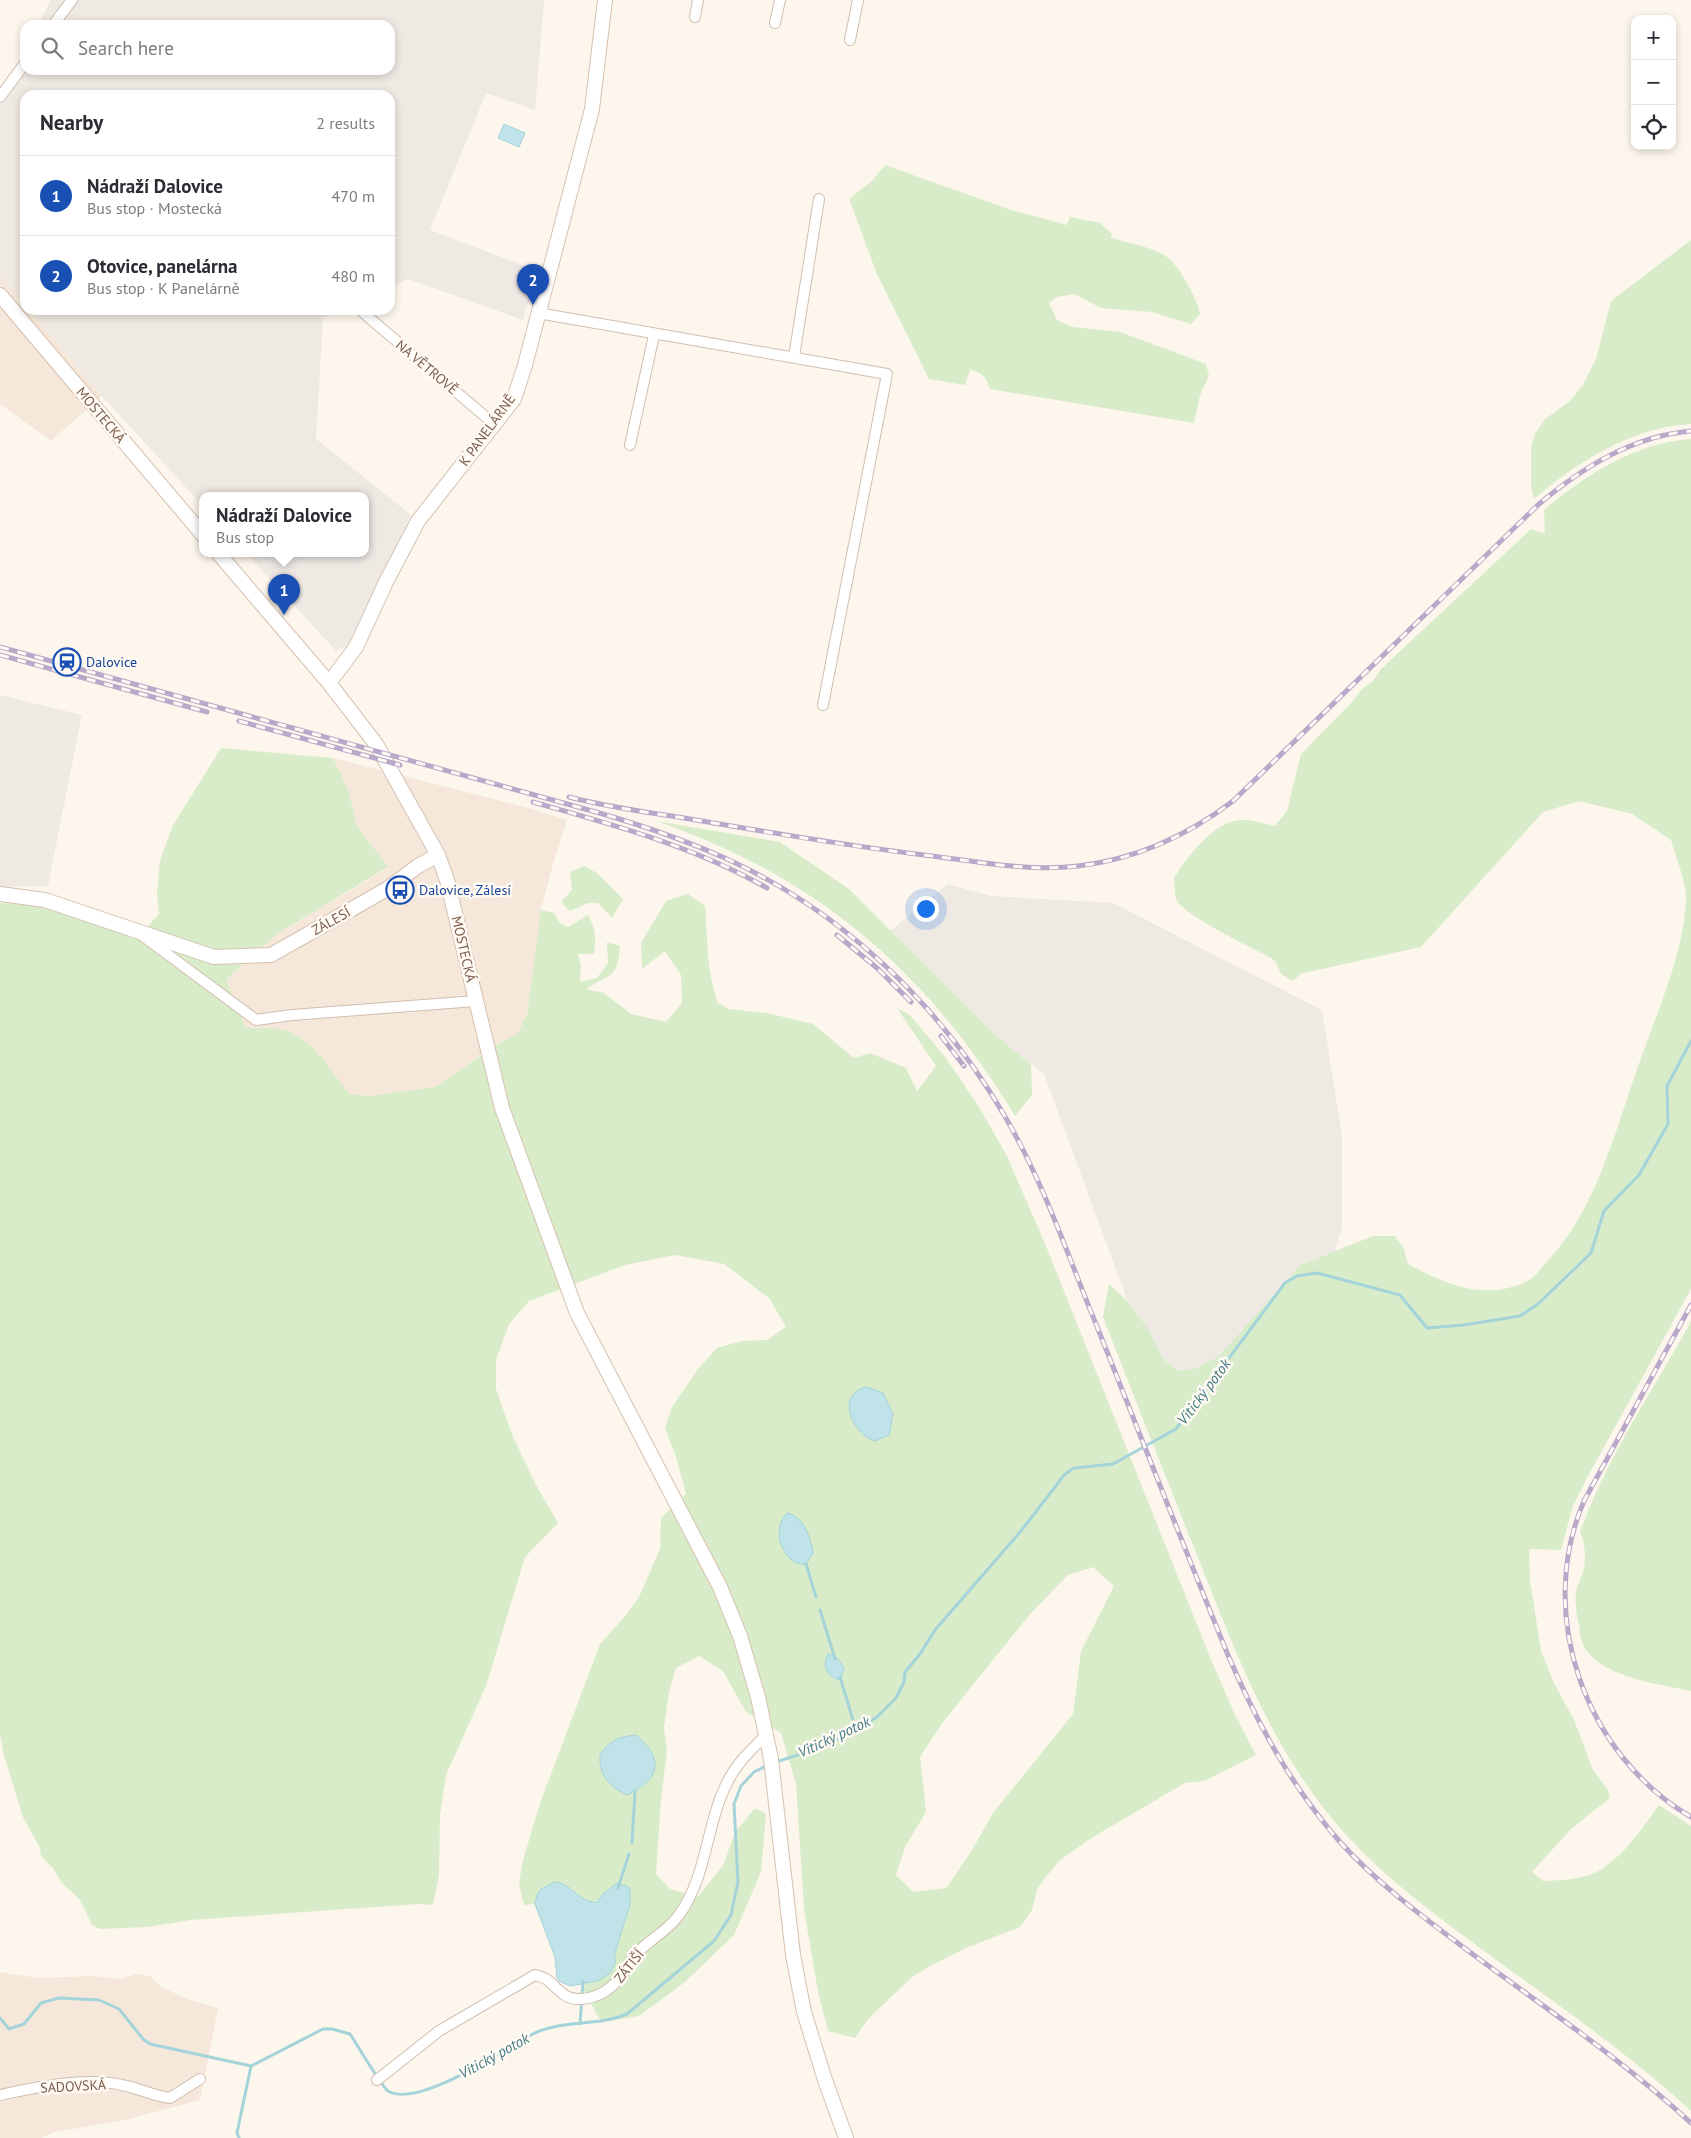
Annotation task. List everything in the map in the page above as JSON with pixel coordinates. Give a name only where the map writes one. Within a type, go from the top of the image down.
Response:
[{"type":"street","points":[[57,20],[72,0]]},
{"type":"street","name":"K PANELÁRNĚ","points":[[329,683],[356,646],[386,582],[418,521],[514,399],[525,365],[592,109],[605,0]]},
{"type":"street","points":[[695,17],[698,0]]},
{"type":"street","points":[[775,23],[780,0]]},
{"type":"street","points":[[850,40],[858,0]]},
{"type":"street","points":[[0,97],[20,70]]},
{"type":"street","points":[[794,357],[819,199]]},
{"type":"street","name":"MOSTECKÁ","points":[[0,295],[199,530]]},
{"type":"street","points":[[538,313],[654,335],[887,374],[823,705]]},
{"type":"street","name":"NA VĚTROVĚ","points":[[366,315],[494,424]]},
{"type":"street","points":[[630,445],[654,335]]},
{"type":"street","name":"MOSTECKÁ","points":[[222,557],[329,683],[381,752],[438,855],[447,880],[502,1108],[576,1313],[720,1587],[740,1636],[758,1697],[771,1759],[793,1955],[804,2012],[825,2080],[846,2138]]},
{"type":"street","name":"ZÁLESÍ","points":[[135,930],[214,958],[271,955],[387,889],[418,866],[438,855]]},
{"type":"street","points":[[0,894],[45,900],[135,930],[256,1020],[292,1015],[476,1001]]},
{"type":"street","name":"ZÁTIŠÍ","points":[[378,2078],[439,2031],[535,1975],[546,1978],[557,1991],[579,2000],[605,1992],[614,1986],[633,1957],[679,1915],[701,1867],[729,1779],[744,1756],[766,1736]]},
{"type":"street","name":"SADOVSKÁ","points":[[0,2095],[39,2086],[86,2082],[121,2084],[159,2097],[170,2098],[200,2080]]},
{"type":"shaded area","points":[[51,0],[544,0],[535,110],[486,93],[430,230],[538,271],[523,320],[408,279],[395,286],[395,90],[20,90],[20,298],[0,275],[0,98],[20,60],[20,75],[395,75],[395,20],[41,20]]},
{"type":"shaded area","points":[[0,275],[20,298],[20,315],[34,315],[102,396],[51,441],[0,404]]},
{"type":"shaded area","points":[[34,315],[330,315],[323,318],[316,439],[411,515],[348,645],[336,651],[250,557],[369,557],[369,492],[199,492],[199,502],[102,396]]},
{"type":"shaded area","points":[[0,695],[82,715],[48,886],[0,887]]},
{"type":"shaded area","points":[[333,758],[532,809],[567,820],[541,910],[527,1016],[517,1034],[499,1043],[435,1087],[369,1096],[350,1094],[334,1076],[320,1055],[284,1030],[246,1028],[226,980],[277,934],[388,868],[357,826],[348,789]]},
{"type":"shaded area","points":[[948,884],[991,896],[1113,903],[1322,1010],[1342,1136],[1342,1227],[1335,1251],[1300,1265],[1219,1356],[1194,1369],[1178,1371],[1163,1359],[1147,1329],[1128,1302],[1044,1074],[991,1031],[890,931]]},
{"type":"shaded area","points":[[0,1972],[38,1978],[92,1976],[121,1979],[137,1974],[150,1976],[161,1987],[188,1999],[218,2008],[200,2100],[121,2121],[54,2132],[42,2138],[0,2138]]},
{"type":"green space","points":[[885,165],[1011,210],[1067,225],[1070,217],[1100,223],[1112,234],[1111,238],[1152,249],[1169,259],[1181,273],[1198,308],[1200,314],[1191,324],[1152,312],[1101,308],[1074,294],[1057,297],[1049,303],[1057,320],[1073,327],[1120,332],[1206,364],[1209,376],[1200,395],[1194,423],[990,389],[983,376],[978,372],[970,370],[965,385],[929,379],[876,272],[850,201],[850,198],[872,181]]},
{"type":"green space","points":[[1691,240],[1691,424],[1647,432],[1626,439],[1587,460],[1534,499],[1531,485],[1531,447],[1535,434],[1544,420],[1570,401],[1583,385],[1596,359],[1611,301]]},
{"type":"green space","points":[[1691,439],[1691,1289],[1573,1506],[1561,1550],[1529,1549],[1530,1580],[1541,1651],[1554,1683],[1574,1720],[1593,1770],[1608,1790],[1610,1798],[1571,1829],[1532,1872],[1543,1881],[1580,1878],[1600,1870],[1626,1848],[1659,1805],[1691,1826],[1691,2111],[1613,2046],[1409,1894],[1348,1837],[1322,1806],[1278,1739],[1242,1667],[1103,1317],[1109,1284],[1128,1302],[1148,1329],[1163,1359],[1178,1371],[1194,1369],[1219,1356],[1300,1265],[1373,1236],[1395,1236],[1404,1249],[1408,1264],[1451,1284],[1482,1290],[1498,1290],[1513,1287],[1529,1280],[1563,1243],[1578,1219],[1603,1168],[1675,960],[1684,919],[1686,892],[1671,840],[1632,814],[1579,801],[1543,812],[1421,947],[1300,974],[1293,981],[1281,974],[1276,962],[1271,958],[1205,923],[1182,907],[1176,899],[1174,878],[1203,840],[1223,825],[1233,821],[1244,820],[1275,826],[1287,811],[1301,754],[1363,688],[1372,682],[1381,669],[1531,529],[1545,534],[1544,510],[1594,473],[1612,463],[1650,447]]},
{"type":"green space","points":[[221,748],[333,758],[348,789],[357,826],[388,867],[277,934],[226,980],[246,1028],[280,1029],[296,1035],[314,1049],[350,1094],[369,1096],[435,1087],[499,1043],[517,1034],[527,1015],[541,910],[554,913],[559,922],[568,927],[588,915],[595,934],[594,954],[578,954],[581,965],[580,982],[597,978],[608,963],[607,942],[620,946],[617,965],[611,974],[586,989],[604,993],[631,1014],[666,1022],[682,1003],[681,975],[665,951],[642,969],[641,943],[666,901],[688,894],[705,906],[709,966],[718,1003],[729,1009],[767,1013],[813,1024],[854,1058],[870,1053],[906,1068],[917,1091],[936,1066],[897,1008],[910,1015],[946,1058],[979,1107],[1007,1156],[1046,1246],[1212,1662],[1235,1715],[1256,1755],[1204,1781],[1185,1783],[1093,1837],[1060,1860],[1037,1890],[1032,1910],[1020,1927],[966,1948],[912,1977],[868,2019],[855,2038],[828,2031],[818,1992],[804,1909],[796,1784],[781,1733],[746,1712],[723,1671],[699,1656],[676,1668],[669,1692],[664,1727],[667,1751],[661,1799],[656,1874],[670,1889],[698,1897],[724,1864],[735,1832],[755,1808],[766,1814],[761,1872],[734,1935],[685,1982],[639,2016],[601,2022],[581,1985],[598,1981],[610,1973],[615,1964],[614,1953],[630,1904],[630,1890],[622,1885],[610,1888],[600,1899],[592,1902],[582,1898],[560,1882],[543,1888],[535,1904],[524,1905],[519,1885],[522,1864],[540,1803],[600,1644],[627,1614],[639,1597],[660,1549],[661,1518],[686,1494],[676,1457],[665,1428],[672,1407],[698,1369],[717,1348],[742,1341],[767,1340],[786,1327],[769,1298],[724,1264],[675,1255],[625,1265],[529,1301],[509,1324],[496,1360],[496,1389],[513,1437],[536,1485],[558,1523],[525,1557],[486,1686],[446,1775],[440,1815],[439,1875],[433,1905],[418,1904],[191,1920],[147,1927],[100,1929],[92,1925],[80,1900],[61,1882],[53,1868],[41,1856],[40,1848],[23,1817],[3,1752],[0,1733],[0,903],[44,905],[136,939],[159,914],[157,893],[160,861],[172,827]],"holes":[[[1093,1567],[1114,1586],[1081,1651],[1073,1714],[993,1813],[969,1855],[946,1888],[913,1892],[896,1875],[905,1847],[926,1812],[920,1757],[943,1722],[1031,1613],[1068,1575]],[[655,1758],[648,1781],[627,1795]]]},
{"type":"green space","points":[[656,821],[780,842],[849,889],[991,1031],[1031,1064],[1032,1095],[1015,1116],[981,1064],[945,1017],[905,974],[863,935],[817,901],[767,870],[714,844]]},
{"type":"green space","points":[[584,866],[597,873],[623,899],[612,918],[598,903],[588,903],[570,911],[561,902],[572,890],[570,872]]},
{"type":"green space","points":[[1691,1321],[1691,1691],[1649,1683],[1619,1673],[1594,1659],[1586,1650],[1582,1641],[1576,1612],[1576,1591],[1584,1569],[1585,1560],[1584,1545],[1580,1532],[1591,1505],[1631,1425]]},
{"type":"water","points":[[504,124],[525,133],[519,147],[498,138]]},
{"type":"water","points":[[866,1387],[883,1393],[893,1414],[889,1435],[875,1441],[860,1431],[850,1414],[851,1398],[857,1391]]},
{"type":"water","points":[[788,1513],[799,1519],[806,1529],[813,1553],[806,1564],[798,1563],[791,1559],[785,1553],[781,1544],[779,1536],[780,1527],[782,1519]]},
{"type":"water","points":[[828,1654],[836,1657],[843,1666],[844,1669],[840,1680],[829,1674],[827,1670],[826,1658]]},
{"type":"water","points":[[636,1735],[651,1753],[655,1761],[655,1768],[652,1776],[646,1782],[627,1795],[606,1780],[601,1769],[600,1755],[615,1740]]},
{"type":"water","points":[[555,1882],[566,1885],[580,1897],[591,1902],[597,1902],[604,1893],[616,1884],[627,1886],[630,1890],[630,1904],[615,1953],[615,1964],[610,1973],[598,1981],[570,1986],[559,1981],[557,1978],[555,1957],[535,1904],[541,1889]]},
{"type":"waterway","name":"Vitický potok","points":[[776,1762],[819,1748],[856,1730],[877,1717],[896,1698],[904,1682],[905,1672],[920,1654],[935,1630],[1021,1531],[1065,1474],[1074,1468],[1113,1464],[1176,1429],[1285,1283],[1297,1276],[1317,1273],[1400,1295],[1427,1328],[1464,1325],[1520,1316],[1538,1304],[1591,1253],[1604,1211],[1639,1175],[1668,1124],[1667,1086],[1691,1041]]},
{"type":"waterway","points":[[806,1564],[816,1597]]},
{"type":"waterway","points":[[820,1610],[835,1659]]},
{"type":"waterway","points":[[840,1677],[856,1730]]},
{"type":"waterway","name":"Vitický potok","points":[[0,2018],[9,2029],[24,2024],[41,2003],[59,1998],[99,2000],[119,2009],[143,2039],[150,2044],[251,2066],[323,2029],[332,2029],[350,2034],[388,2091],[402,2094],[419,2092],[460,2075],[542,2030],[603,2021],[627,2014],[714,1941],[731,1915],[738,1882],[734,1804],[741,1786],[754,1772],[768,1765]]},
{"type":"waterway","points":[[632,1843],[635,1791]]},
{"type":"waterway","points":[[618,1888],[629,1854]]},
{"type":"waterway","points":[[580,2024],[583,1981]]},
{"type":"waterway","points":[[239,2138],[237,2133],[251,2066]]},
{"type":"railway","points":[[569,797],[617,807],[867,848],[1020,867],[1078,866],[1100,863],[1141,852],[1198,825],[1233,801],[1539,504],[1555,491],[1590,466],[1628,447],[1648,439],[1691,431]]},
{"type":"railway","points":[[0,647],[596,812],[663,833],[727,859],[770,881],[812,907],[851,936],[921,1002],[953,1040],[981,1079],[1020,1144],[1055,1220],[1228,1655],[1263,1729],[1306,1799],[1322,1821],[1354,1857],[1401,1899],[1610,2055],[1665,2099],[1691,2123]]},
{"type":"railway","points":[[0,655],[207,712]]},
{"type":"railway","points":[[239,721],[400,765]]},
{"type":"railway","points":[[533,802],[623,828],[682,848],[739,873],[767,888]]},
{"type":"railway","points":[[837,935],[877,968],[911,1002]]},
{"type":"railway","points":[[941,1036],[964,1066]]},
{"type":"railway","points":[[1691,1305],[1584,1501],[1570,1544],[1565,1589],[1568,1634],[1579,1678],[1598,1720],[1623,1757],[1654,1790],[1691,1817]]},
{"type":"place","name":"Otovice, panelárna","points":[[533,305]]},
{"type":"place","name":"Nádraží Dalovice","points":[[284,615]]},
{"type":"place","name":"Dalovice","points":[[67,662]]},
{"type":"place","name":"Dalovice, Zálesí","points":[[400,890]]}]
